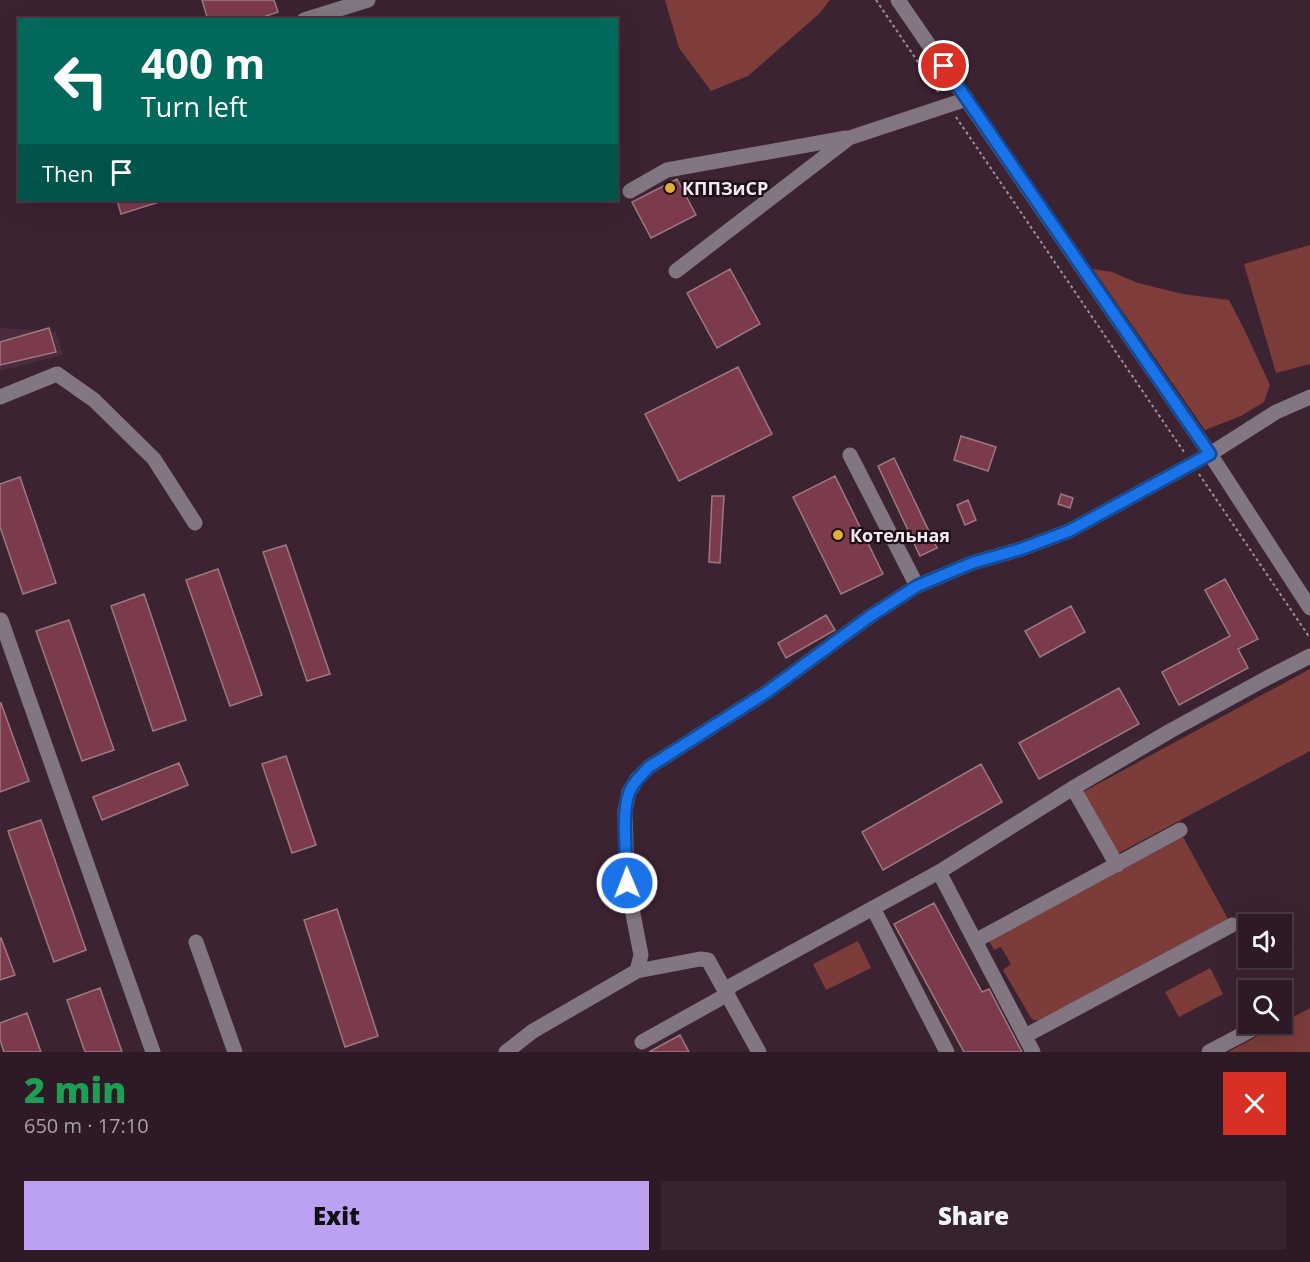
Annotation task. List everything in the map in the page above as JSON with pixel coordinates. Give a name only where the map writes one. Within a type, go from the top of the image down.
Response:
[{"type":"street","points":[[310,18],[368,0]]},
{"type":"street","points":[[898,0],[1210,454],[1310,608]]},
{"type":"street","points":[[630,191],[667,170],[849,138],[967,99]]},
{"type":"street","points":[[676,272],[849,138]]},
{"type":"street","points":[[0,397],[57,374],[94,400],[154,459],[195,523]]},
{"type":"street","points":[[637,971],[641,955],[627,883],[625,811],[629,792],[649,767],[767,692],[869,617],[917,586],[972,563],[1021,549],[1069,531],[1210,454],[1276,412],[1310,397]]},
{"type":"street","points":[[850,455],[917,586]]},
{"type":"street","points":[[1,620],[153,1052]]},
{"type":"street","points":[[642,1042],[939,872],[1073,788],[1170,731],[1310,656]]},
{"type":"street","points":[[1073,788],[1117,865]]},
{"type":"street","points":[[975,941],[1180,830]]},
{"type":"street","points":[[939,872],[1033,1052]]},
{"type":"street","points":[[873,908],[947,1052]]},
{"type":"street","points":[[1025,1036],[1232,925]]},
{"type":"street","points":[[196,942],[235,1052]]},
{"type":"street","points":[[506,1052],[533,1031],[637,971],[700,959],[708,960],[759,1052]]},
{"type":"street","points":[[1209,1052],[1243,1034]]},
{"type":"path","points":[[876,0],[1310,638]]},
{"type":"shaded area","points":[[665,0],[830,0],[819,14],[748,76],[711,91],[679,48]]},
{"type":"shaded area","points":[[1310,245],[1310,364],[1276,373],[1244,264]]},
{"type":"shaded area","points":[[1093,269],[1112,272],[1138,283],[1183,294],[1229,300],[1270,385],[1264,402],[1241,416],[1205,430]]},
{"type":"shaded area","points":[[0,328],[56,332],[63,355],[0,371]]},
{"type":"shaded area","points":[[1310,669],[1310,751],[1117,854],[1083,792]]},
{"type":"shaded area","points":[[1183,837],[1228,919],[1039,1020],[1031,1018],[1003,970],[1011,964],[1001,947],[994,950],[989,941]]},
{"type":"shaded area","points":[[858,941],[871,968],[826,990],[813,964]]},
{"type":"shaded area","points":[[1210,968],[1223,994],[1179,1017],[1165,992]]},
{"type":"shaded area","points":[[1310,1008],[1310,1052],[1228,1052],[1262,1034],[1292,1034],[1292,1018]]},
{"type":"building","points":[[202,0],[274,0],[278,12],[260,18],[207,18]]},
{"type":"building","points":[[677,179],[696,215],[651,238],[632,202]]},
{"type":"building","points":[[117,201],[159,202],[121,214]]},
{"type":"building","points":[[730,269],[760,324],[717,348],[687,293]]},
{"type":"building","points":[[49,328],[56,352],[0,365],[0,342]]},
{"type":"building","points":[[738,367],[772,434],[679,481],[645,414]]},
{"type":"building","points":[[961,436],[996,447],[988,471],[954,460]]},
{"type":"building","points":[[894,458],[937,548],[920,556],[878,466]]},
{"type":"building","name":"Котельная","points":[[835,476],[883,574],[841,594],[793,497]]},
{"type":"building","points":[[20,477],[56,583],[23,594],[0,527],[0,484]]},
{"type":"building","points":[[1061,494],[1073,498],[1070,508],[1058,504]]},
{"type":"building","points":[[712,496],[724,496],[720,563],[709,562]]},
{"type":"building","points":[[968,500],[976,520],[965,525],[957,505]]},
{"type":"building","points":[[286,545],[330,674],[307,681],[263,552]]},
{"type":"building","points":[[218,569],[262,695],[230,706],[186,580]]},
{"type":"building","points":[[1225,579],[1258,639],[1238,649],[1248,668],[1179,705],[1162,672],[1230,636],[1205,590]]},
{"type":"building","points":[[144,594],[186,720],[153,731],[111,606]]},
{"type":"building","points":[[1071,606],[1085,632],[1040,657],[1025,631]]},
{"type":"building","points":[[826,615],[835,630],[786,658],[778,643]]},
{"type":"building","points":[[69,620],[114,750],[82,761],[36,631]]},
{"type":"building","points":[[1119,688],[1139,724],[1039,779],[1019,743]]},
{"type":"building","points":[[0,703],[29,781],[0,792]]},
{"type":"building","points":[[286,756],[316,845],[292,853],[262,764]]},
{"type":"building","points":[[179,763],[188,785],[102,820],[93,797]]},
{"type":"building","points":[[981,764],[1002,802],[883,870],[862,832]]},
{"type":"building","points":[[41,820],[86,950],[54,962],[8,831]]},
{"type":"building","points":[[934,903],[982,992],[989,989],[1022,1052],[964,1052],[894,924]]},
{"type":"building","points":[[337,909],[378,1036],[345,1047],[304,920]]},
{"type":"building","points":[[0,938],[15,975],[0,980]]},
{"type":"building","points":[[100,988],[122,1052],[85,1052],[67,1000]]},
{"type":"building","points":[[27,1013],[41,1052],[4,1052],[0,1040],[0,1023]]},
{"type":"building","points":[[680,1035],[689,1052],[649,1052]]},
{"type":"place","name":"КППЗиСР","points":[[670,188]]},
{"type":"place","name":"Котельная","points":[[838,535]]},
{"type":"route","points":[[627,883],[625,811],[629,792],[649,767],[767,692],[869,617],[917,586],[972,563],[1021,549],[1069,531],[1210,454],[944,66]]}]
